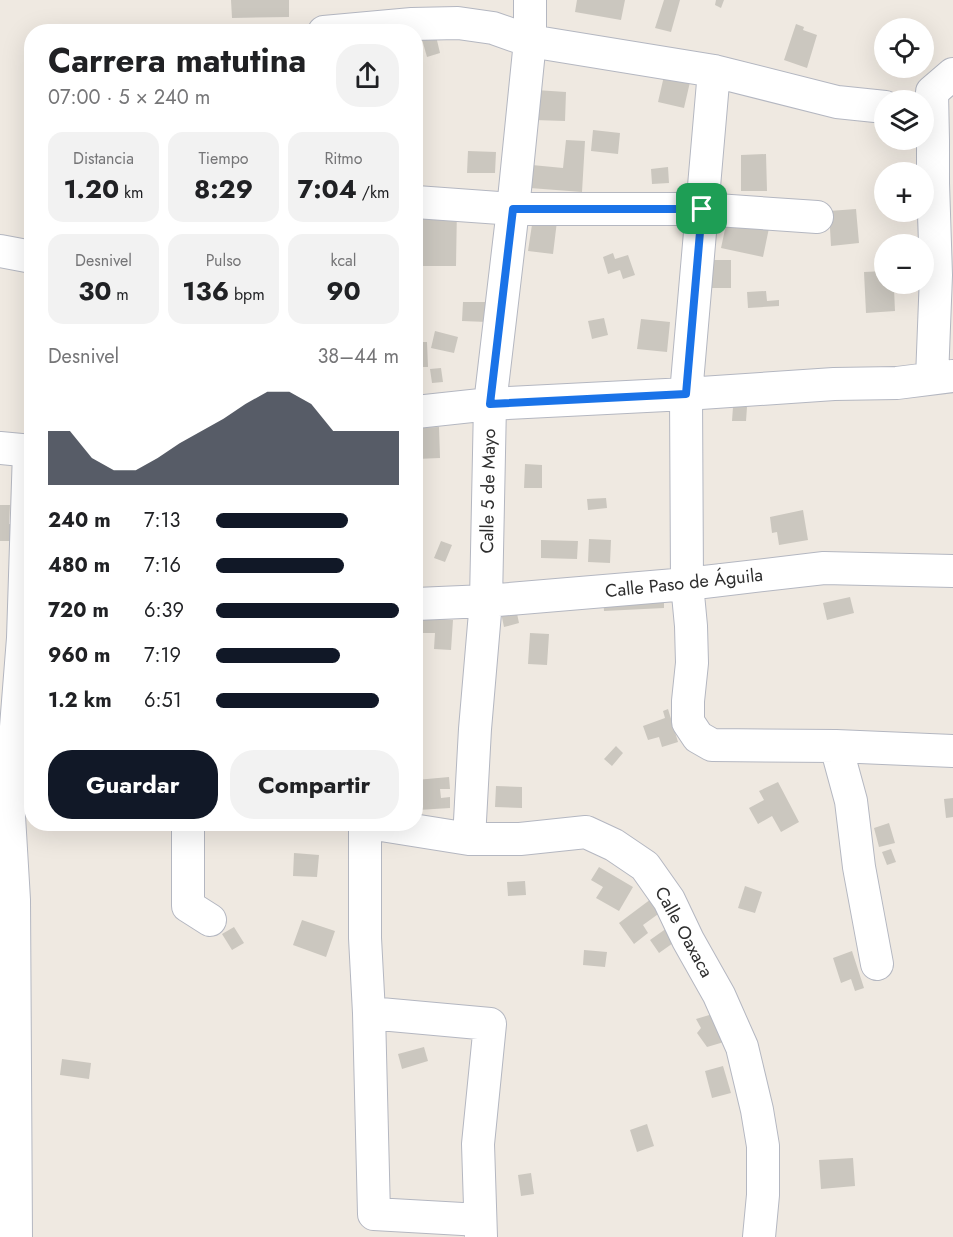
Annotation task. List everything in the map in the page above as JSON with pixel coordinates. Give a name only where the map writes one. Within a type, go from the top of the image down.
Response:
[{"type":"street","points":[[464,0],[476,9],[493,28]]},
{"type":"street","name":"Calle 5 de Mayo","points":[[469,839],[475,729],[486,601],[490,404],[530,41],[530,0]]},
{"type":"street","points":[[412,24],[458,23],[493,28],[530,41],[714,71],[837,102],[874,106]]},
{"type":"street","points":[[714,71],[686,394],[687,584],[692,663],[687,701],[688,722],[698,736],[712,745],[836,746],[953,751]]},
{"type":"street","points":[[423,411],[490,404],[834,384],[897,383],[943,377],[936,276],[931,89]]},
{"type":"street","points":[[423,203],[513,209],[702,209],[817,217]]},
{"type":"street","points":[[0,251],[24,255]]},
{"type":"street","points":[[20,450],[24,557]]},
{"type":"street","name":"Calle Paso de Águila","points":[[423,604],[486,601],[687,584],[824,568],[953,571]]},
{"type":"street","points":[[16,1237],[8,1009],[14,900],[4,815],[24,661]]},
{"type":"street","points":[[836,746],[851,801],[859,867],[877,964]]},
{"type":"street","points":[[188,831],[188,906],[210,920]]},
{"type":"street","points":[[365,831],[365,938],[374,1214],[480,1228],[478,1144],[490,1024],[369,1013]]},
{"type":"street","name":"Calle Oaxaca","points":[[419,831],[469,839],[520,839],[586,832],[614,845],[645,866],[669,900],[688,940],[719,995],[742,1047],[763,1146],[763,1195],[759,1237]]},
{"type":"building","points":[[231,0],[289,0],[289,17],[232,18]]},
{"type":"building","points":[[577,0],[625,0],[621,20],[575,12]]},
{"type":"building","points":[[664,0],[680,0],[671,32],[655,28]]},
{"type":"building","points":[[716,0],[724,0],[721,8],[715,5]]},
{"type":"building","points":[[796,24],[804,27],[803,30],[817,35],[807,68],[784,60]]},
{"type":"building","points":[[435,32],[440,53],[427,57],[423,35]]},
{"type":"building","points":[[664,76],[690,82],[684,108],[658,102]]},
{"type":"building","points":[[536,90],[566,92],[565,121],[534,120]]},
{"type":"building","points":[[593,130],[620,133],[618,154],[591,151]]},
{"type":"building","points":[[566,140],[585,141],[582,192],[530,188],[532,165],[563,168]]},
{"type":"building","points":[[468,151],[496,152],[495,173],[467,173]]},
{"type":"building","points":[[766,154],[767,191],[741,191],[741,155]]},
{"type":"building","points":[[668,167],[669,183],[652,184],[651,169]]},
{"type":"building","points":[[423,206],[457,207],[456,266],[423,266]]},
{"type":"building","points":[[856,209],[859,243],[831,246],[829,211]]},
{"type":"building","points":[[533,218],[557,221],[553,254],[528,251]]},
{"type":"building","points":[[727,220],[769,228],[763,257],[721,248]]},
{"type":"building","points":[[613,253],[615,259],[628,255],[635,275],[623,279],[620,270],[608,274],[603,257]]},
{"type":"building","points":[[710,260],[731,260],[731,288],[710,288]]},
{"type":"building","points":[[864,272],[874,272],[874,294],[894,294],[895,311],[866,313]]},
{"type":"building","points":[[766,291],[767,301],[779,300],[779,306],[748,308],[747,292]]},
{"type":"building","points":[[463,302],[487,302],[487,322],[462,321]]},
{"type":"building","points":[[604,318],[608,335],[592,339],[588,321]]},
{"type":"building","points":[[641,319],[670,322],[667,352],[637,349]]},
{"type":"building","points":[[435,331],[458,337],[454,353],[431,348]]},
{"type":"building","points":[[423,342],[427,342],[428,367],[423,367]]},
{"type":"building","points":[[441,368],[443,382],[432,383],[430,369]]},
{"type":"building","points":[[733,407],[747,407],[746,421],[732,421]]},
{"type":"building","points":[[439,427],[440,458],[423,459],[423,428]]},
{"type":"building","points":[[525,464],[542,465],[542,488],[524,488]]},
{"type":"building","points":[[606,498],[607,508],[588,510],[587,499]]},
{"type":"building","points":[[0,505],[10,505],[9,524],[14,525],[13,541],[0,541]]},
{"type":"building","points":[[803,510],[808,540],[779,545],[777,532],[772,533],[770,517]]},
{"type":"building","points":[[589,539],[611,540],[610,563],[588,562]]},
{"type":"building","points":[[541,540],[578,541],[577,559],[541,558]]},
{"type":"building","points":[[441,541],[452,545],[445,562],[434,558]]},
{"type":"building","points":[[664,594],[664,608],[604,611],[603,597]]},
{"type":"building","points":[[850,597],[854,613],[827,620],[823,603]]},
{"type":"building","points":[[516,609],[519,623],[504,627],[501,613]]},
{"type":"building","points":[[423,618],[453,620],[451,650],[434,649],[435,633],[423,633]]},
{"type":"building","points":[[530,633],[549,634],[547,665],[528,664]]},
{"type":"building","points":[[668,709],[678,742],[662,747],[659,737],[648,740],[643,726],[665,718],[663,711]]},
{"type":"building","points":[[616,746],[623,753],[612,766],[604,759]]},
{"type":"building","points":[[449,777],[450,789],[440,789],[441,798],[450,797],[450,808],[423,810],[423,779]]},
{"type":"building","points":[[778,782],[799,822],[781,832],[772,816],[758,824],[749,808],[764,800],[759,791]]},
{"type":"building","points":[[496,786],[522,787],[522,808],[495,807]]},
{"type":"building","points":[[953,798],[953,817],[946,818],[944,799]]},
{"type":"building","points":[[889,823],[895,843],[879,847],[874,828]]},
{"type":"building","points":[[891,849],[896,862],[887,865],[882,852]]},
{"type":"building","points":[[294,853],[319,855],[317,877],[293,876]]},
{"type":"building","points":[[599,867],[633,887],[619,911],[596,898],[603,887],[591,880]]},
{"type":"building","points":[[525,881],[526,895],[508,896],[507,882]]},
{"type":"building","points":[[745,886],[762,892],[755,913],[738,908]]},
{"type":"building","points":[[651,899],[661,912],[643,925],[648,933],[634,944],[619,923]]},
{"type":"building","points":[[302,920],[335,931],[326,957],[293,945]]},
{"type":"building","points":[[234,927],[244,943],[232,950],[222,934]]},
{"type":"building","points":[[667,928],[676,941],[659,953],[650,940]]},
{"type":"building","points":[[584,950],[607,952],[605,967],[583,965]]},
{"type":"building","points":[[852,951],[864,988],[855,991],[851,979],[841,983],[833,958]]},
{"type":"building","points":[[716,1013],[724,1042],[707,1047],[697,1033],[701,1028],[696,1019]]},
{"type":"building","points":[[424,1047],[428,1061],[402,1069],[398,1054]]},
{"type":"building","points":[[62,1059],[91,1063],[89,1079],[60,1075]]},
{"type":"building","points":[[723,1066],[731,1093],[712,1098],[705,1071]]},
{"type":"building","points":[[647,1124],[654,1146],[637,1152],[630,1130]]},
{"type":"building","points":[[853,1158],[855,1186],[821,1189],[819,1160]]},
{"type":"building","points":[[531,1173],[534,1194],[521,1196],[518,1175]]},
{"type":"route","points":[[513,209],[702,209],[686,394],[490,404],[513,209]]}]
